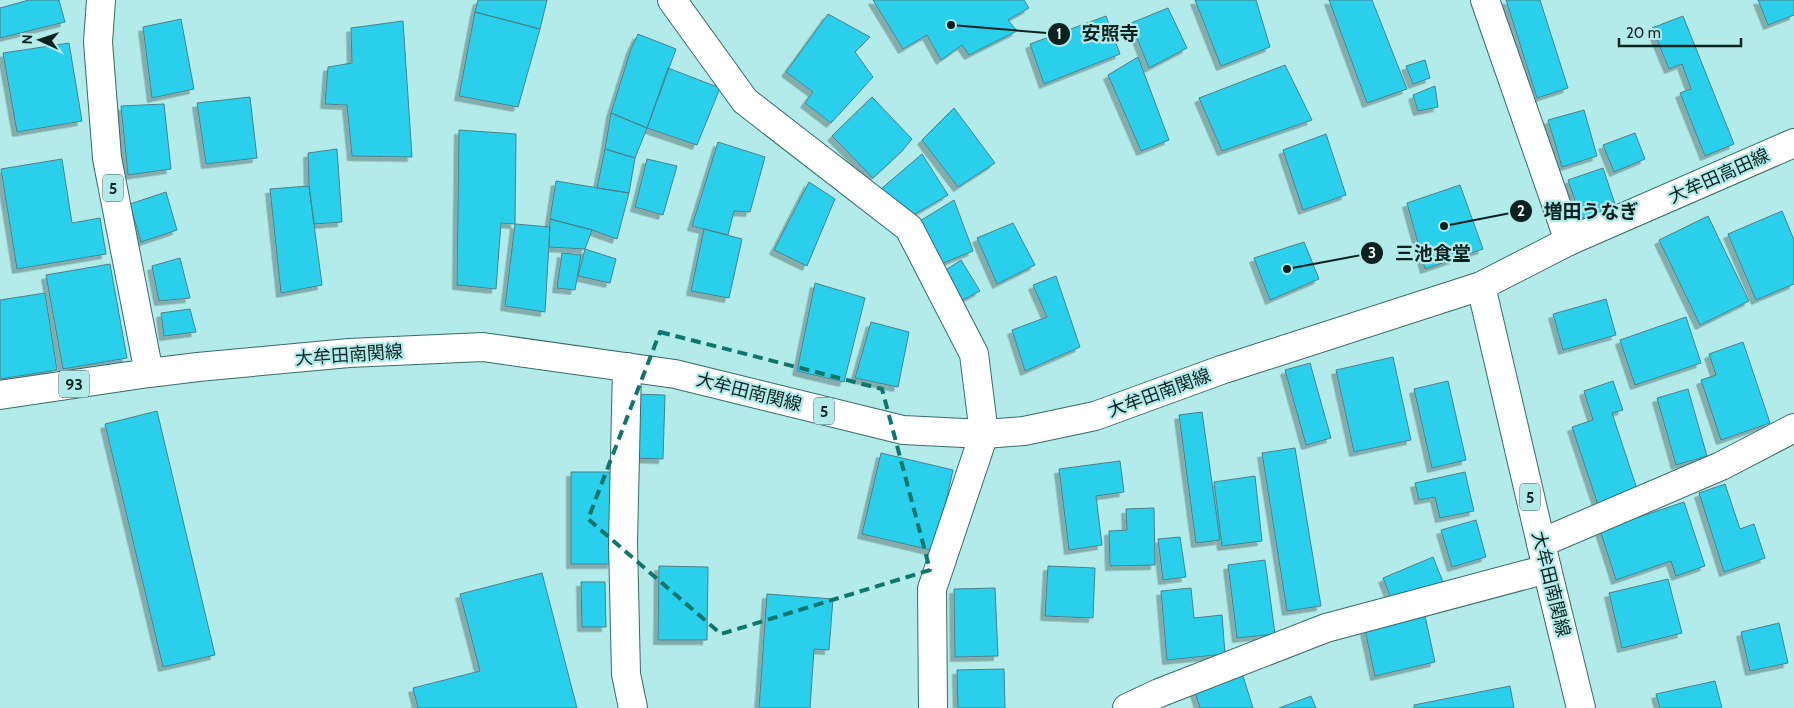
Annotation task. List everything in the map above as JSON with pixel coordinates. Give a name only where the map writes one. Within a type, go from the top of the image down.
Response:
[{"type":"main road","name":"5","points":[[101,0],[98,42],[107,158],[149,373]]},
{"type":"main road","points":[[672,0],[745,101],[909,228],[974,354],[984,434],[932,589],[933,708]]},
{"type":"main road","points":[[1485,0],[1568,241]]},
{"type":"main road","name":"大牟田高田線","points":[[1481,286],[1568,241],[1794,143]]},
{"type":"main road","name":"大牟田南関線","points":[[149,373],[349,353],[484,347],[675,374],[903,430],[984,434],[1024,431],[1095,416],[1221,370],[1481,286],[1540,543],[1582,708]]},
{"type":"main road","points":[[627,367],[623,553],[626,674],[633,708]]},
{"type":"main road","name":"93","points":[[0,395],[149,373]]},
{"type":"main road","points":[[1540,543],[1721,466],[1794,428]]},
{"type":"main road","points":[[1126,708],[1159,693],[1326,628],[1547,570]]},
{"type":"highlighted area","points":[[660,332],[882,389],[930,570],[721,634],[588,519]]},
{"type":"building","points":[[29,0],[59,0],[65,22],[0,38],[0,8]]},
{"type":"building","points":[[478,0],[547,0],[540,29],[475,12]]},
{"type":"building","points":[[873,0],[1024,0],[1029,8],[1008,20],[1017,31],[969,55],[962,45],[941,60],[927,35],[903,49]]},
{"type":"building","points":[[1195,0],[1256,0],[1270,47],[1221,66]]},
{"type":"building","points":[[1329,0],[1372,0],[1407,89],[1367,103]]},
{"type":"building","points":[[1506,0],[1540,0],[1568,88],[1537,98]]},
{"type":"building","points":[[1758,0],[1794,0],[1794,15],[1768,25]]},
{"type":"building","points":[[1168,8],[1187,48],[1149,68],[1131,23]]},
{"type":"building","points":[[475,12],[540,29],[518,107],[459,96]]},
{"type":"building","points":[[828,14],[870,37],[855,52],[873,77],[831,123],[805,103],[813,92],[786,72]]},
{"type":"building","points":[[1106,16],[1120,54],[1044,84],[1030,44]]},
{"type":"building","points":[[1683,16],[1734,144],[1705,156],[1680,93],[1691,89],[1682,64],[1669,69],[1652,28]]},
{"type":"building","points":[[181,19],[194,89],[152,98],[143,27]]},
{"type":"building","points":[[403,21],[412,157],[352,156],[347,105],[325,104],[328,67],[352,63],[351,28]]},
{"type":"building","points":[[638,34],[676,49],[647,128],[611,113],[631,49]]},
{"type":"building","points":[[69,43],[82,121],[17,132],[3,53]]},
{"type":"building","points":[[1138,57],[1169,140],[1141,151],[1108,75]]},
{"type":"building","points":[[1425,60],[1430,78],[1413,84],[1406,66]]},
{"type":"building","points":[[1285,65],[1312,120],[1222,151],[1199,98]]},
{"type":"building","points":[[668,68],[720,88],[697,145],[647,128]]},
{"type":"building","points":[[1435,86],[1438,107],[1418,111],[1413,95]]},
{"type":"building","points":[[250,97],[257,158],[206,164],[197,103]]},
{"type":"building","points":[[872,97],[912,139],[873,178],[832,136]]},
{"type":"building","points":[[164,104],[171,169],[128,175],[121,106]]},
{"type":"building","points":[[954,108],[995,163],[958,187],[922,140]]},
{"type":"building","points":[[1584,110],[1597,156],[1562,167],[1548,120]]},
{"type":"building","points":[[611,113],[647,128],[635,158],[605,149]]},
{"type":"building","points":[[459,130],[516,134],[515,224],[501,223],[496,289],[457,285]]},
{"type":"building","points":[[1635,133],[1645,159],[1614,172],[1603,145]]},
{"type":"building","points":[[1326,134],[1346,195],[1303,210],[1283,150]]},
{"type":"building","points":[[718,142],[765,157],[750,212],[734,211],[728,235],[692,226]]},
{"type":"building","points":[[337,149],[342,222],[314,224],[309,186],[308,153]]},
{"type":"building","points":[[605,149],[635,158],[629,193],[597,188]]},
{"type":"building","points":[[922,154],[948,195],[908,218],[881,189]]},
{"type":"building","points":[[62,159],[72,223],[100,218],[106,254],[17,269],[1,169]]},
{"type":"building","points":[[647,159],[677,166],[663,215],[635,207]]},
{"type":"building","points":[[1603,168],[1616,207],[1581,218],[1568,180]]},
{"type":"building","points":[[556,181],[629,193],[617,239],[550,219]]},
{"type":"building","points":[[809,182],[835,199],[807,266],[774,250]]},
{"type":"building","points":[[1460,185],[1483,249],[1425,269],[1407,203]]},
{"type":"building","points":[[309,186],[322,285],[281,293],[270,189]]},
{"type":"building","points":[[166,192],[177,230],[141,242],[130,204]]},
{"type":"building","points":[[954,200],[973,251],[936,266],[915,224]]},
{"type":"building","points":[[1782,211],[1794,240],[1794,284],[1756,300],[1728,234]]},
{"type":"building","points":[[1708,216],[1749,301],[1700,325],[1659,240]]},
{"type":"building","points":[[550,219],[592,230],[585,249],[549,247]]},
{"type":"building","points":[[1013,223],[1035,265],[997,284],[977,238]]},
{"type":"building","points":[[515,224],[550,227],[545,312],[505,306]]},
{"type":"building","points":[[704,229],[742,239],[729,298],[691,291]]},
{"type":"building","points":[[1304,242],[1319,279],[1270,300],[1254,258]]},
{"type":"building","points":[[585,249],[616,259],[610,283],[578,276]]},
{"type":"building","points":[[562,253],[581,255],[575,290],[557,288]]},
{"type":"building","points":[[180,258],[190,298],[159,301],[152,266]]},
{"type":"building","points":[[961,260],[980,291],[955,304],[938,275]]},
{"type":"building","points":[[110,264],[127,358],[63,369],[46,275]]},
{"type":"building","points":[[1056,276],[1080,347],[1025,371],[1012,330],[1047,317],[1033,285]]},
{"type":"building","points":[[815,283],[865,298],[844,382],[797,371]]},
{"type":"building","points":[[45,293],[57,370],[0,379],[0,300]]},
{"type":"building","points":[[1606,299],[1616,335],[1563,350],[1553,314]]},
{"type":"building","points":[[190,309],[196,332],[164,336],[161,313]]},
{"type":"building","points":[[1686,317],[1701,363],[1635,385],[1620,340]]},
{"type":"building","points":[[871,322],[909,332],[898,387],[855,378]]},
{"type":"building","points":[[1743,342],[1770,423],[1721,440],[1701,380],[1716,375],[1709,354]]},
{"type":"building","points":[[1393,357],[1411,440],[1354,452],[1336,370]]},
{"type":"building","points":[[1310,363],[1331,438],[1306,445],[1285,370]]},
{"type":"building","points":[[1448,381],[1466,460],[1432,468],[1414,389]]},
{"type":"building","points":[[1613,381],[1623,410],[1612,413],[1638,492],[1598,505],[1572,427],[1593,420],[1584,391]]},
{"type":"building","points":[[1688,389],[1707,456],[1676,465],[1657,398]]},
{"type":"building","points":[[634,394],[665,395],[663,459],[632,458]]},
{"type":"building","points":[[157,411],[215,655],[163,667],[105,424]]},
{"type":"building","points":[[1202,412],[1220,540],[1196,543],[1179,415]]},
{"type":"building","points":[[1295,448],[1321,606],[1287,611],[1262,453]]},
{"type":"building","points":[[881,453],[953,470],[935,551],[862,534]]},
{"type":"building","points":[[1120,461],[1124,492],[1096,496],[1102,545],[1069,550],[1059,469]]},
{"type":"building","points":[[571,472],[613,472],[612,564],[571,564]]},
{"type":"building","points":[[1465,472],[1474,511],[1440,518],[1435,497],[1419,500],[1415,483]]},
{"type":"building","points":[[1255,476],[1262,541],[1222,546],[1214,482]]},
{"type":"building","points":[[1725,484],[1740,529],[1754,524],[1765,558],[1724,572],[1699,493]]},
{"type":"building","points":[[1684,502],[1705,566],[1676,576],[1671,561],[1616,580],[1600,530]]},
{"type":"building","points":[[1154,508],[1155,565],[1110,566],[1109,531],[1127,530],[1126,509]]},
{"type":"building","points":[[1476,520],[1486,557],[1452,567],[1441,530]]},
{"type":"building","points":[[1180,537],[1186,577],[1163,580],[1158,539]]},
{"type":"building","points":[[1433,557],[1443,582],[1393,603],[1383,578]]},
{"type":"building","points":[[1265,560],[1275,634],[1237,638],[1228,565]]},
{"type":"building","points":[[659,566],[708,567],[707,640],[658,640]]},
{"type":"building","points":[[1048,566],[1095,568],[1093,618],[1045,616]]},
{"type":"building","points":[[542,573],[577,708],[418,708],[413,688],[480,671],[460,594]]},
{"type":"building","points":[[1668,579],[1682,633],[1622,648],[1609,593]]},
{"type":"building","points":[[581,582],[605,582],[606,627],[582,627]]},
{"type":"building","points":[[995,588],[998,656],[955,657],[954,589]]},
{"type":"building","points":[[1191,588],[1194,618],[1222,615],[1225,654],[1167,660],[1161,591]]},
{"type":"building","points":[[767,594],[833,599],[829,650],[814,649],[810,708],[759,708]]},
{"type":"building","points":[[1425,616],[1435,662],[1375,676],[1365,630]]},
{"type":"building","points":[[1779,623],[1788,663],[1750,671],[1741,632]]},
{"type":"building","points":[[1004,669],[1005,708],[958,708],[957,670]]},
{"type":"building","points":[[1243,676],[1253,708],[1200,708],[1195,692]]},
{"type":"building","points":[[1715,681],[1722,708],[1660,708],[1656,694]]},
{"type":"building","points":[[1510,686],[1514,708],[1414,708],[1414,705]]},
{"type":"building","points":[[1311,696],[1316,708],[1279,708]]},
{"type":"place","name":"安照寺","points":[[951,25]]},
{"type":"place","name":"増田うなぎ","points":[[1444,226]]},
{"type":"place","name":"三池食堂","points":[[1287,269]]}]
